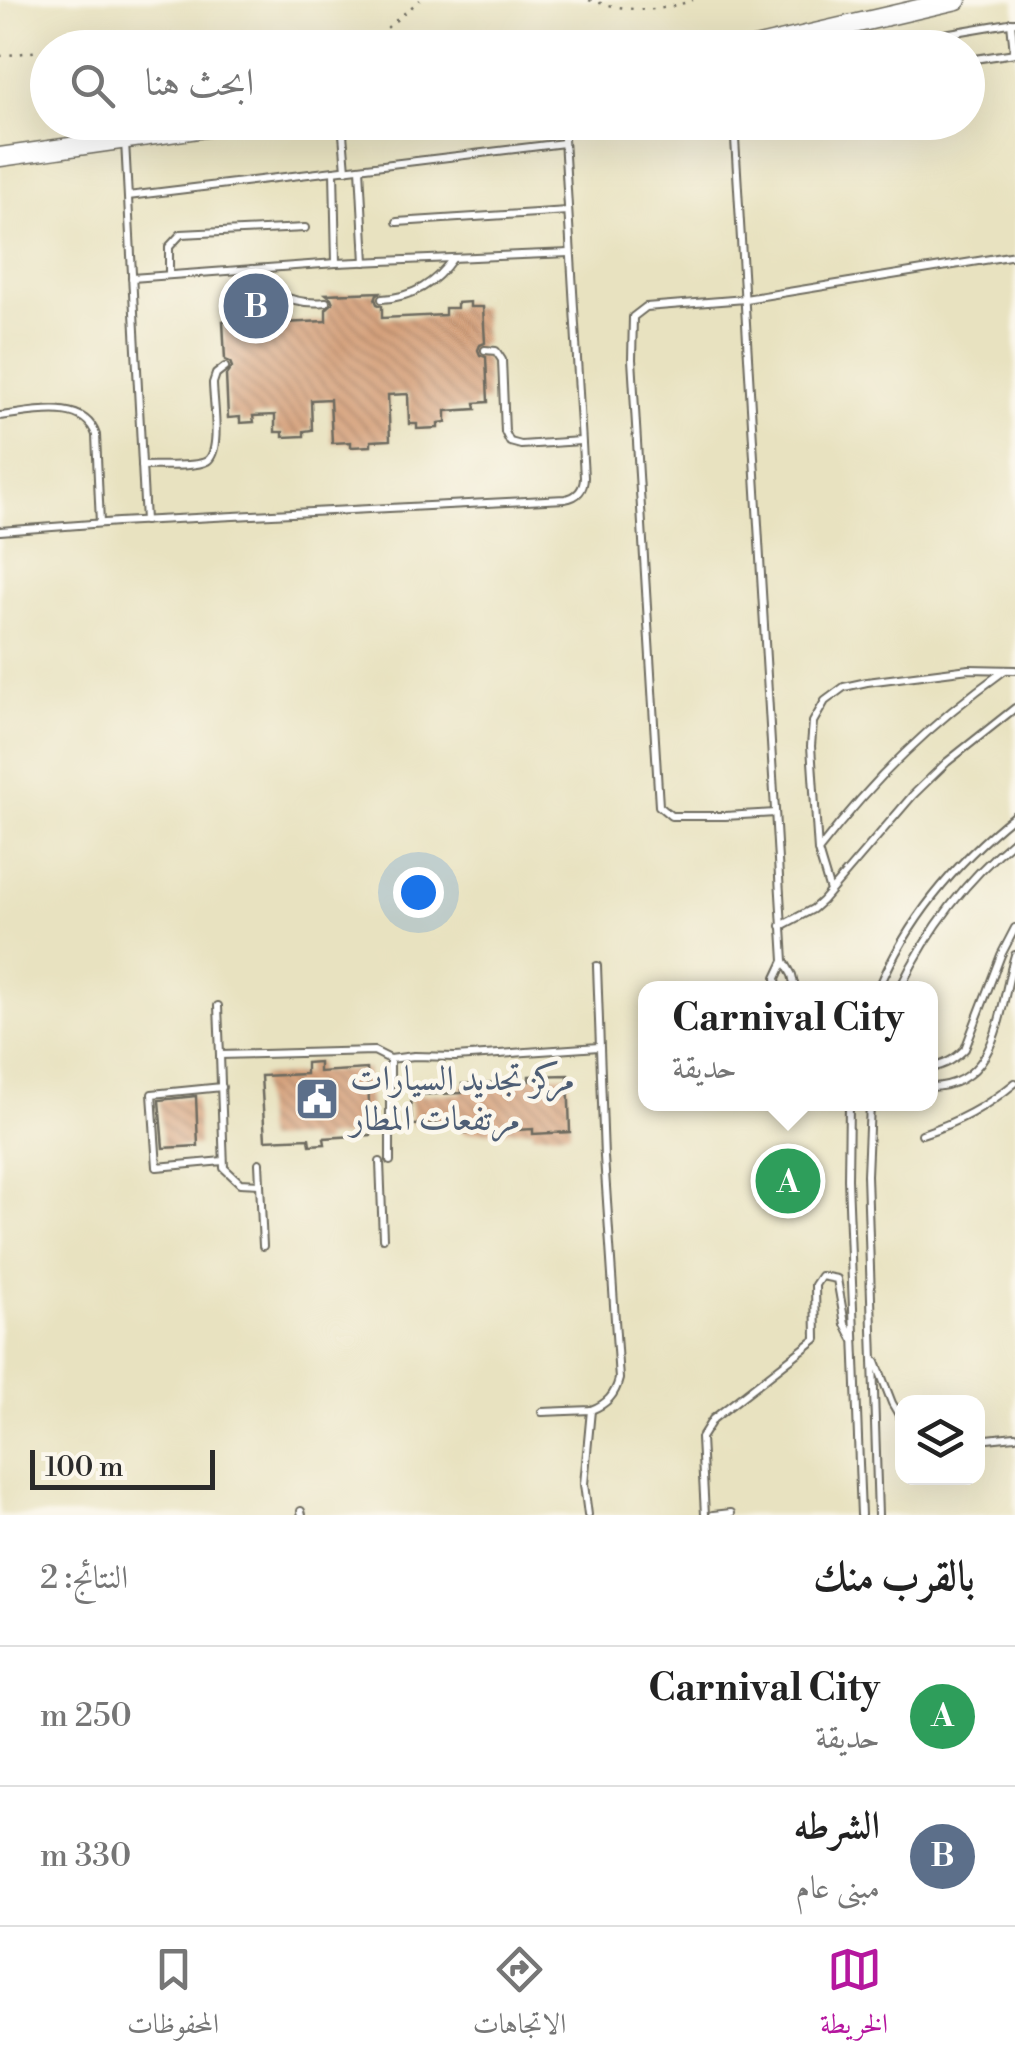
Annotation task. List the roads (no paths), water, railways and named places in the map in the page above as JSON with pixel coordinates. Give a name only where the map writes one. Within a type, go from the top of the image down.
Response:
[{"type":"main road","points":[[828,30],[958,0]]},
{"type":"main road","points":[[0,157],[125,140]]},
{"type":"lane","points":[[967,30],[1013,22],[1015,53],[985,57]]},
{"type":"lane","points":[[125,140],[145,521]]},
{"type":"lane","points":[[344,140],[346,170]]},
{"type":"lane","points":[[0,531],[576,496],[582,487],[582,441],[564,140]]},
{"type":"lane","points":[[735,140],[784,961],[793,981]]},
{"type":"lane","points":[[128,196],[564,143]]},
{"type":"lane","points":[[360,168],[364,262]]},
{"type":"lane","points":[[334,171],[336,263]]},
{"type":"lane","points":[[397,222],[568,211]]},
{"type":"lane","points":[[169,276],[169,246],[181,234],[305,228]]},
{"type":"lane","points":[[132,278],[336,263],[570,254]]},
{"type":"lane","points":[[775,813],[671,816],[658,806],[632,359],[634,318],[646,307],[745,298],[1015,255]]},
{"type":"lane","points":[[382,299],[408,295],[428,285],[453,258]]},
{"type":"lane","points":[[252,269],[264,285],[282,297],[303,303],[326,302]]},
{"type":"lane","points":[[485,350],[496,351],[502,360],[505,432],[510,442],[521,445],[582,441]]},
{"type":"lane","points":[[142,466],[201,463],[212,456],[216,445],[212,382],[226,367]]},
{"type":"lane","points":[[0,416],[68,411],[90,422],[96,435],[100,523]]},
{"type":"lane","points":[[830,892],[818,851],[812,746],[813,722],[824,701],[844,687],[867,682],[969,670],[1011,670]]},
{"type":"lane","points":[[818,851],[850,809],[923,734],[1011,670]]},
{"type":"lane","points":[[782,926],[830,892],[912,796],[947,762],[1015,708]]},
{"type":"lane","points":[[882,981],[897,949],[941,885],[1015,815]]},
{"type":"lane","points":[[904,981],[932,928],[953,900],[1015,839]]},
{"type":"lane","points":[[938,1066],[956,1058],[964,1049],[1015,928]]},
{"type":"lane","points":[[938,1086],[957,1083],[982,1063],[990,1048],[1015,956]]},
{"type":"lane","points":[[776,981],[784,961]]},
{"type":"lane","points":[[542,1412],[591,1410],[611,1398],[619,1379],[604,1157],[598,966]]},
{"type":"lane","points":[[218,1006],[224,1168],[240,1183],[260,1184]]},
{"type":"lane","points":[[220,1056],[374,1050],[390,1059],[599,1047]]},
{"type":"lane","points":[[390,1059],[390,1161]]},
{"type":"lane","points":[[922,1134],[958,1122],[992,1103],[1015,1082]]},
{"type":"lane","points":[[222,1086],[152,1094],[157,1167],[224,1161]]},
{"type":"lane","points":[[850,1111],[848,1179],[861,1515]]},
{"type":"lane","points":[[870,1111],[867,1163],[878,1515]]},
{"type":"lane","points":[[380,1162],[383,1238]]},
{"type":"lane","points":[[258,1164],[263,1246]]},
{"type":"lane","points":[[706,1515],[701,1438],[713,1419],[816,1339],[815,1285],[821,1276],[836,1279],[845,1324],[854,1340]]},
{"type":"lane","points":[[874,1356],[895,1408]]},
{"type":"lane","points":[[588,1515],[584,1484],[591,1410]]},
{"type":"lane","points":[[985,1439],[1015,1436]]},
{"type":"lane","points":[[713,1515],[732,1514]]},
{"type":"place","name":"الشرطه","points":[[256,306]]},
{"type":"place","name":"مركز تجديد السيارات مرتفعات المطار","points":[[317,1099]]},
{"type":"place","name":"Carnival City","points":[[788,1181]]}]
